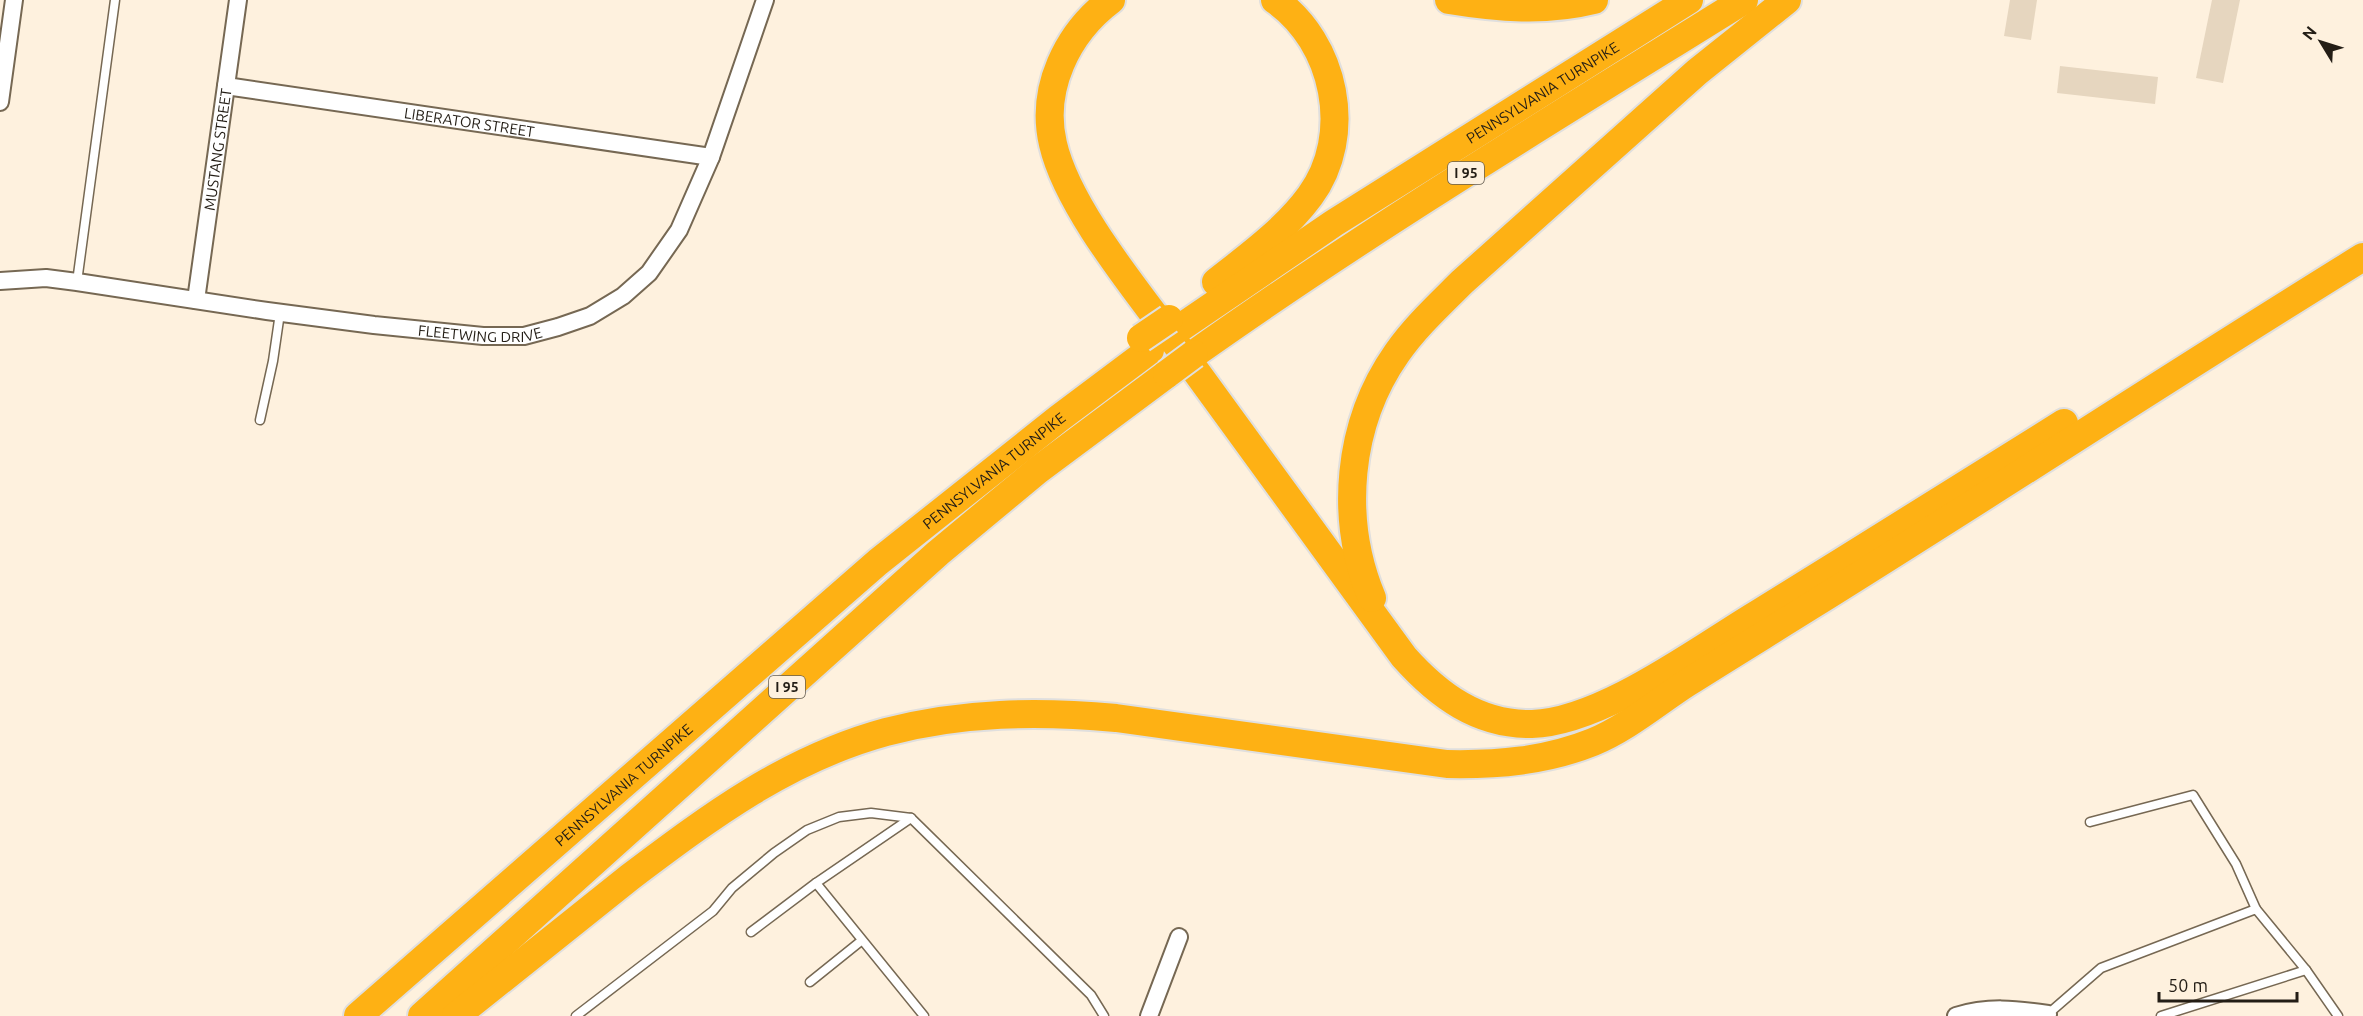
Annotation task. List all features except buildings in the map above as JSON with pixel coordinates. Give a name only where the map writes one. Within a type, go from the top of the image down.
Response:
[{"type":"highway","points":[[1084,0],[1066,19],[1048,48],[1036,86],[1034,105],[1036,140],[1046,174],[1088,245],[1376,648],[1402,681],[1429,707],[1460,726],[1493,738],[1529,742],[1571,737],[1688,682]]},
{"type":"highway","points":[[1111,0],[1078,31],[1062,60],[1054,84],[1050,109],[1053,142],[1064,174],[1083,212],[1120,267],[1404,657],[1432,687],[1448,699],[1499,721],[1534,724],[1553,722],[1589,711],[1635,688],[2363,236]]},
{"type":"highway","points":[[1173,325],[1281,229],[1311,194],[1322,175],[1328,158],[1332,140],[1333,100],[1326,65],[1307,30],[1295,16],[1275,0]]},
{"type":"highway","points":[[1449,0],[1489,6],[1535,8],[1594,0]]},
{"type":"highway","name":"PENNSYLVANIA TURNPIKE","points":[[358,1016],[869,570],[1146,344],[1343,217],[1689,0]]},
{"type":"highway","name":"PENNSYLVANIA TURNPIKE","points":[[422,1016],[938,553],[1038,470],[1194,354],[1293,285],[1416,205],[1744,0]]},
{"type":"highway","points":[[1385,631],[1368,591],[1358,555],[1352,515],[1352,495],[1356,452],[1363,422],[1375,392],[1391,363],[1410,335],[1462,282],[1697,72],[1787,0]]},
{"type":"highway","points":[[456,1016],[578,918],[726,807],[759,785],[801,764],[885,733],[964,717],[1016,712],[1056,713],[1116,718],[1446,764],[1488,764],[1535,759],[1591,742],[1616,731],[1688,682],[1973,505],[2178,371],[2363,257]]},
{"type":"street","points":[[1,93],[14,0]]},
{"type":"street","name":"MUSTANG STREET","points":[[196,300],[238,0]]},
{"type":"street","name":"FLEETWING DRIVE","points":[[0,281],[46,278],[374,325],[509,337],[558,327],[591,316],[623,296],[649,273],[679,230],[711,157],[765,0]]},
{"type":"street","name":"LIBERATOR STREET","points":[[226,86],[711,157]]},
{"type":"street","points":[[1149,1016],[1179,937]]},
{"type":"street","points":[[1965,1015],[1996,1008],[2048,1014]]},
{"type":"lane","points":[[77,282],[115,0]]},
{"type":"lane","points":[[260,420],[273,361],[280,313]]},
{"type":"lane","points":[[2090,822],[2193,795],[2236,864],[2256,909],[2306,970],[2338,1016]]},
{"type":"lane","points":[[576,1016],[713,911],[732,888],[774,853],[807,831],[839,817],[871,813],[911,818],[1091,995],[1104,1016]]},
{"type":"lane","points":[[751,932],[911,818]]},
{"type":"lane","points":[[816,884],[924,1016]]},
{"type":"lane","points":[[2048,1014],[2101,968],[2256,909]]},
{"type":"lane","points":[[810,982],[861,940]]},
{"type":"lane","points":[[2161,1016],[2306,970]]}]
